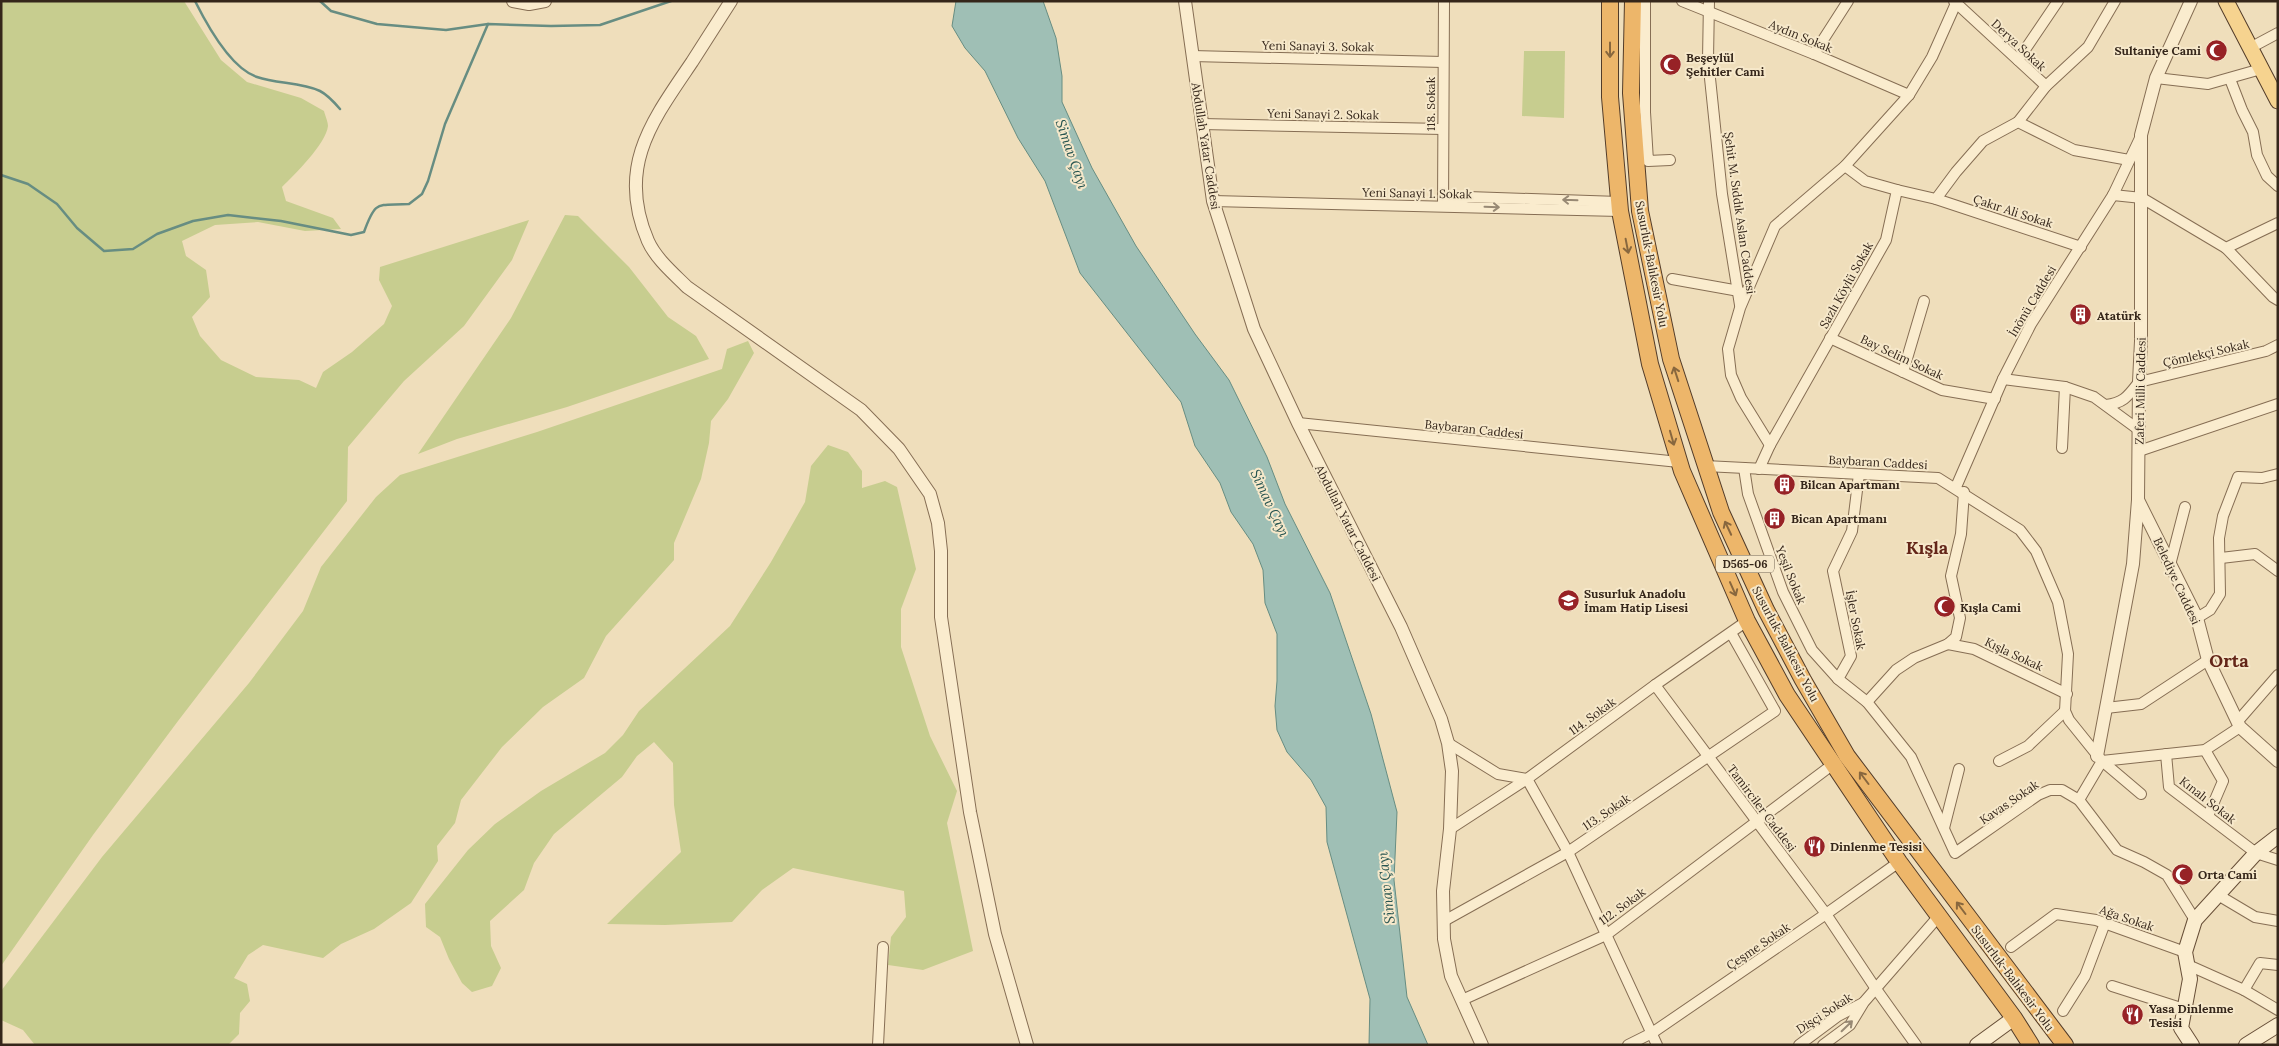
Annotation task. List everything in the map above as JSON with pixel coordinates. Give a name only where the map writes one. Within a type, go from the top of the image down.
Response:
[{"type":"highway","name":"Susurluk-Balıkesir Yolu","points":[[1610,1],[1610,97],[1619,207],[1650,364],[1679,462],[1747,621],[1787,695],[1832,765],[1899,862],[2014,1018],[2031,1045]]},
{"type":"highway","name":"Susurluk-Balıkesir Yolu","points":[[1633,1],[1631,93],[1640,210],[1671,359],[1721,512],[1766,610],[1803,680],[1847,756],[2065,1045]]},
{"type":"main road","points":[[2226,1],[2278,101]]},
{"type":"main road","points":[[2192,1045],[2181,1028],[2190,979],[2186,958],[2195,920],[2256,853],[2278,836]]},
{"type":"main road","points":[[1977,1045],[2014,1018]]},
{"type":"main road","points":[[2246,1045],[2278,1025]]},
{"type":"street","points":[[513,1],[529,4],[545,1]]},
{"type":"street","points":[[731,1],[654,117],[644,142],[636,168],[635,194],[648,242],[664,264],[687,287],[861,410],[899,449],[930,494],[938,523],[941,551],[941,616],[949,681],[970,812],[995,934],[1027,1045]]},
{"type":"street","name":"Abdullah Yatar Caddesi","points":[[1185,1],[1213,201],[1254,329],[1298,423],[1401,627],[1441,719],[1448,743],[1452,771],[1450,829],[1443,891],[1444,939],[1451,976],[1482,1045]]},
{"type":"street","name":"118. Sokak","points":[[1443,206],[1444,1]]},
{"type":"street","points":[[1645,1],[1645,112],[1648,161],[1670,160]]},
{"type":"street","name":"Aydın Sokak","points":[[1682,1],[1709,7],[1909,95]]},
{"type":"street","points":[[1814,54],[1848,1]]},
{"type":"street","points":[[2018,60],[2058,1]]},
{"type":"street","points":[[1845,166],[1865,181],[1936,199],[1983,141],[2018,122],[2046,86],[2088,48],[2115,1]]},
{"type":"street","name":"Zaferi Milli Caddesi","points":[[2100,758],[2106,708],[2133,564],[2138,500],[2141,341],[2141,135],[2156,78],[2190,1]]},
{"type":"street","points":[[1770,445],[1741,398],[1731,375],[1728,349],[1740,308],[1775,226],[1845,166],[1909,95],[1932,58],[1956,2]]},
{"type":"street","name":"Derya Sokak","points":[[1956,2],[2046,86]]},
{"type":"street","name":"Şehit M. Sıddık Aslan Caddesi","points":[[1709,7],[1708,59],[1722,194],[1736,272],[1740,308]]},
{"type":"street","points":[[2250,48],[2278,34]]},
{"type":"street","name":"Yeni Sanayi 3. Sokak","points":[[1192,56],[1443,62]]},
{"type":"street","points":[[2156,78],[2208,84],[2261,69]]},
{"type":"street","points":[[2230,79],[2253,132],[2257,155],[2267,176],[2278,186]]},
{"type":"street","points":[[2018,122],[2074,150],[2129,160]]},
{"type":"street","name":"Yeni Sanayi 2. Sokak","points":[[1202,124],[1443,129]]},
{"type":"street","name":"İnönü Caddesi","points":[[1948,644],[1956,637],[1960,618],[1951,576],[1961,534],[1960,490],[2003,379],[2030,324],[2113,195],[2141,135]]},
{"type":"street","name":"Sazlı Köylü Sokak","points":[[1758,469],[1886,240],[1897,190]]},
{"type":"street","points":[[2113,195],[2142,198],[2226,248],[2278,300]]},
{"type":"street","points":[[1443,206],[1468,197],[1619,207]]},
{"type":"street","name":"Çakır Ali Sokak","points":[[1936,199],[2081,246]]},
{"type":"street","name":"Yeni Sanayi 1. Sokak","points":[[1213,201],[1443,206]]},
{"type":"street","points":[[2226,248],[2278,223]]},
{"type":"street","points":[[1736,272],[1755,274]]},
{"type":"street","points":[[1672,279],[1739,291]]},
{"type":"street","points":[[1903,372],[1924,301]]},
{"type":"street","name":"Bay Selim Sokak","points":[[1830,338],[1942,390],[1995,399]]},
{"type":"street","name":"Çömlekçi Sokak","points":[[2139,382],[2266,352],[2278,346]]},
{"type":"street","points":[[2003,379],[2065,387],[2094,397],[2139,430]]},
{"type":"street","points":[[2106,405],[2118,404],[2128,396],[2139,382]]},
{"type":"street","points":[[2062,448],[2065,387]]},
{"type":"street","points":[[2140,451],[2278,404]]},
{"type":"street","name":"Baybaran Caddesi","points":[[1298,423],[1679,462]]},
{"type":"street","name":"Baybaran Caddesi","points":[[1705,466],[1938,478],[1960,490],[2020,530],[2036,551],[2058,602],[2068,654],[2065,711]]},
{"type":"street","name":"Yeşil Sokak","points":[[1744,468],[1748,494],[1783,592],[1812,650],[1838,679]]},
{"type":"street","name":"İşler Sokak","points":[[1838,679],[1851,656],[1834,571],[1852,531],[1859,474]]},
{"type":"street","points":[[2197,618],[2210,610],[2220,594],[2221,558],[2219,538],[2223,516],[2238,477],[2262,478],[2278,474]]},
{"type":"street","name":"Belediye Caddesi","points":[[2138,500],[2197,618],[2208,660],[2239,724],[2278,761]]},
{"type":"street","points":[[2170,565],[2185,507]]},
{"type":"street","points":[[2221,558],[2255,554],[2278,571]]},
{"type":"street","name":"114. Sokak","points":[[1450,829],[1527,779],[1654,685],[1747,621]]},
{"type":"street","name":"113. Sokak","points":[[1444,922],[1568,852],[1709,758],[1775,711],[1731,633]]},
{"type":"street","points":[[1867,702],[1896,670],[1914,658],[1948,644]]},
{"type":"street","name":"Kışla Sokak","points":[[1948,644],[1981,652],[2067,694]]},
{"type":"street","points":[[2106,708],[2141,704],[2208,660]]},
{"type":"street","points":[[2100,758],[2205,750],[2239,724],[2278,675]]},
{"type":"street","points":[[1838,679],[1867,702],[1911,758],[1944,828]]},
{"type":"street","name":"Tamirciler Caddesi","points":[[1654,685],[1826,914],[1916,1045]]},
{"type":"street","points":[[1998,761],[2028,746],[2065,711],[2069,720],[2100,758],[2141,794]]},
{"type":"street","points":[[1448,743],[1498,774],[1527,779],[1568,852],[1657,1045]]},
{"type":"street","points":[[2205,750],[2223,781],[2208,816]]},
{"type":"street","name":"Kınalı Sokak","points":[[2166,754],[2169,787],[2256,853],[2278,860]]},
{"type":"street","points":[[2100,758],[2079,800],[2116,850],[2144,862],[2167,875],[2195,920]]},
{"type":"street","name":"112. Sokak","points":[[1462,1000],[1606,935],[1832,765]]},
{"type":"street","points":[[1944,828],[1959,769]]},
{"type":"street","name":"Kavas Sokak","points":[[1944,828],[1955,853],[2038,795],[2050,790],[2062,790],[2079,800]]},
{"type":"street","name":"Çeşme Sokak","points":[[1628,1045],[1652,1033],[1899,862]]},
{"type":"street","points":[[2218,895],[2255,916],[2278,921]]},
{"type":"street","name":"Ağa Sokak","points":[[2011,947],[2056,914],[2096,920],[2186,958],[2278,1010]]},
{"type":"street","points":[[1864,1002],[1938,917]]},
{"type":"street","points":[[2063,1010],[2085,976],[2105,923]]},
{"type":"street","points":[[878,1045],[883,947]]},
{"type":"street","points":[[2244,990],[2260,963],[2278,965]]},
{"type":"street","points":[[2112,986],[2184,1010]]},
{"type":"street","name":"Dişçi Sokak","points":[[1798,1045],[1838,1016],[1864,1002]]},
{"type":"street","name":"Dişçi Sokak","points":[[1824,1045],[1850,1026],[1864,1002]]},
{"type":"green space","points":[[1,1],[184,1],[221,60],[247,82],[301,98],[324,111],[328,126],[322,141],[309,159],[282,187],[286,201],[333,218],[341,229],[305,231],[258,222],[215,225],[182,241],[186,256],[206,270],[210,297],[192,317],[200,336],[221,360],[256,377],[299,380],[316,388],[323,372],[352,352],[384,324],[392,306],[379,280],[380,267],[529,220],[512,260],[464,326],[404,381],[348,447],[347,501],[93,835],[1,966]]},
{"type":"green space","points":[[1524,51],[1565,51],[1564,118],[1522,116]]},
{"type":"green space","points":[[565,215],[578,216],[629,267],[668,317],[696,336],[709,359],[567,407],[457,439],[418,454],[511,318]]},
{"type":"green space","points":[[748,341],[754,353],[728,399],[711,421],[709,443],[701,479],[674,543],[674,560],[606,636],[584,678],[543,707],[502,747],[461,800],[455,823],[437,846],[438,861],[411,903],[374,929],[341,944],[323,958],[263,945],[248,955],[234,978],[247,984],[250,1001],[240,1013],[239,1034],[228,1045],[35,1045],[23,1030],[1,1020],[1,991],[102,857],[249,683],[303,611],[321,567],[376,497],[400,475],[537,432],[722,369],[727,349]]},
{"type":"green space","points":[[828,445],[848,452],[862,471],[862,488],[885,481],[897,487],[916,569],[901,609],[901,647],[930,736],[957,791],[947,823],[973,951],[923,970],[888,965],[891,937],[906,917],[904,891],[793,868],[762,890],[732,922],[665,925],[607,924],[681,852],[674,805],[673,763],[654,742],[637,756],[622,777],[554,834],[534,863],[524,890],[490,921],[491,946],[501,968],[492,986],[472,992],[462,983],[440,937],[426,927],[425,904],[468,850],[495,824],[541,791],[605,753],[623,735],[639,711],[730,626],[771,562],[805,502],[811,466]]},
{"type":"water","name":"Simav Çayı","points":[[956,1],[1043,1],[1056,38],[1062,76],[1062,102],[1092,168],[1136,246],[1195,334],[1229,380],[1267,457],[1285,504],[1330,593],[1371,714],[1397,812],[1394,880],[1407,997],[1428,1045],[1369,1045],[1370,999],[1327,842],[1326,807],[1311,780],[1287,752],[1277,730],[1275,706],[1277,634],[1265,603],[1263,570],[1253,544],[1231,512],[1220,483],[1195,446],[1181,402],[1080,273],[1045,181],[1018,138],[985,71],[965,48],[952,26]]},
{"type":"waterway","points":[[195,1],[220,45],[247,72],[265,79],[313,88],[328,97],[340,109]]},
{"type":"waterway","points":[[320,1],[331,11],[377,24],[446,30],[488,24],[600,25],[671,1]]},
{"type":"waterway","points":[[1,175],[28,184],[57,204],[77,228],[104,251],[133,249],[157,234],[193,221],[228,215],[281,221],[351,235],[364,232],[372,214],[379,206],[409,204],[422,194],[428,181],[445,124],[488,24]]},
{"type":"place","name":"Sultaniye Cami","points":[[2217,50]]},
{"type":"place","name":"Beşeylül Şehitler Cami","points":[[1670,64]]},
{"type":"place","name":"Atatürk","points":[[2081,315]]},
{"type":"place","name":"Bilcan Apartmanı","points":[[1784,484]]},
{"type":"place","name":"Bican Apartmanı","points":[[1775,518]]},
{"type":"place","name":"Susurluk Anadolu İmam Hatip Lisesi","points":[[1568,600]]},
{"type":"place","name":"Kışla Cami","points":[[1944,607]]},
{"type":"place","name":"Dinlenme Tesisi","points":[[1814,846]]},
{"type":"place","name":"Orta Cami","points":[[2182,874]]},
{"type":"place","name":"Yasa Dinlenme Tesisi","points":[[2133,1015]]},
{"type":"district","name":"Kışla","points":[[1927,547]]},
{"type":"district","name":"Orta","points":[[2229,660]]}]
